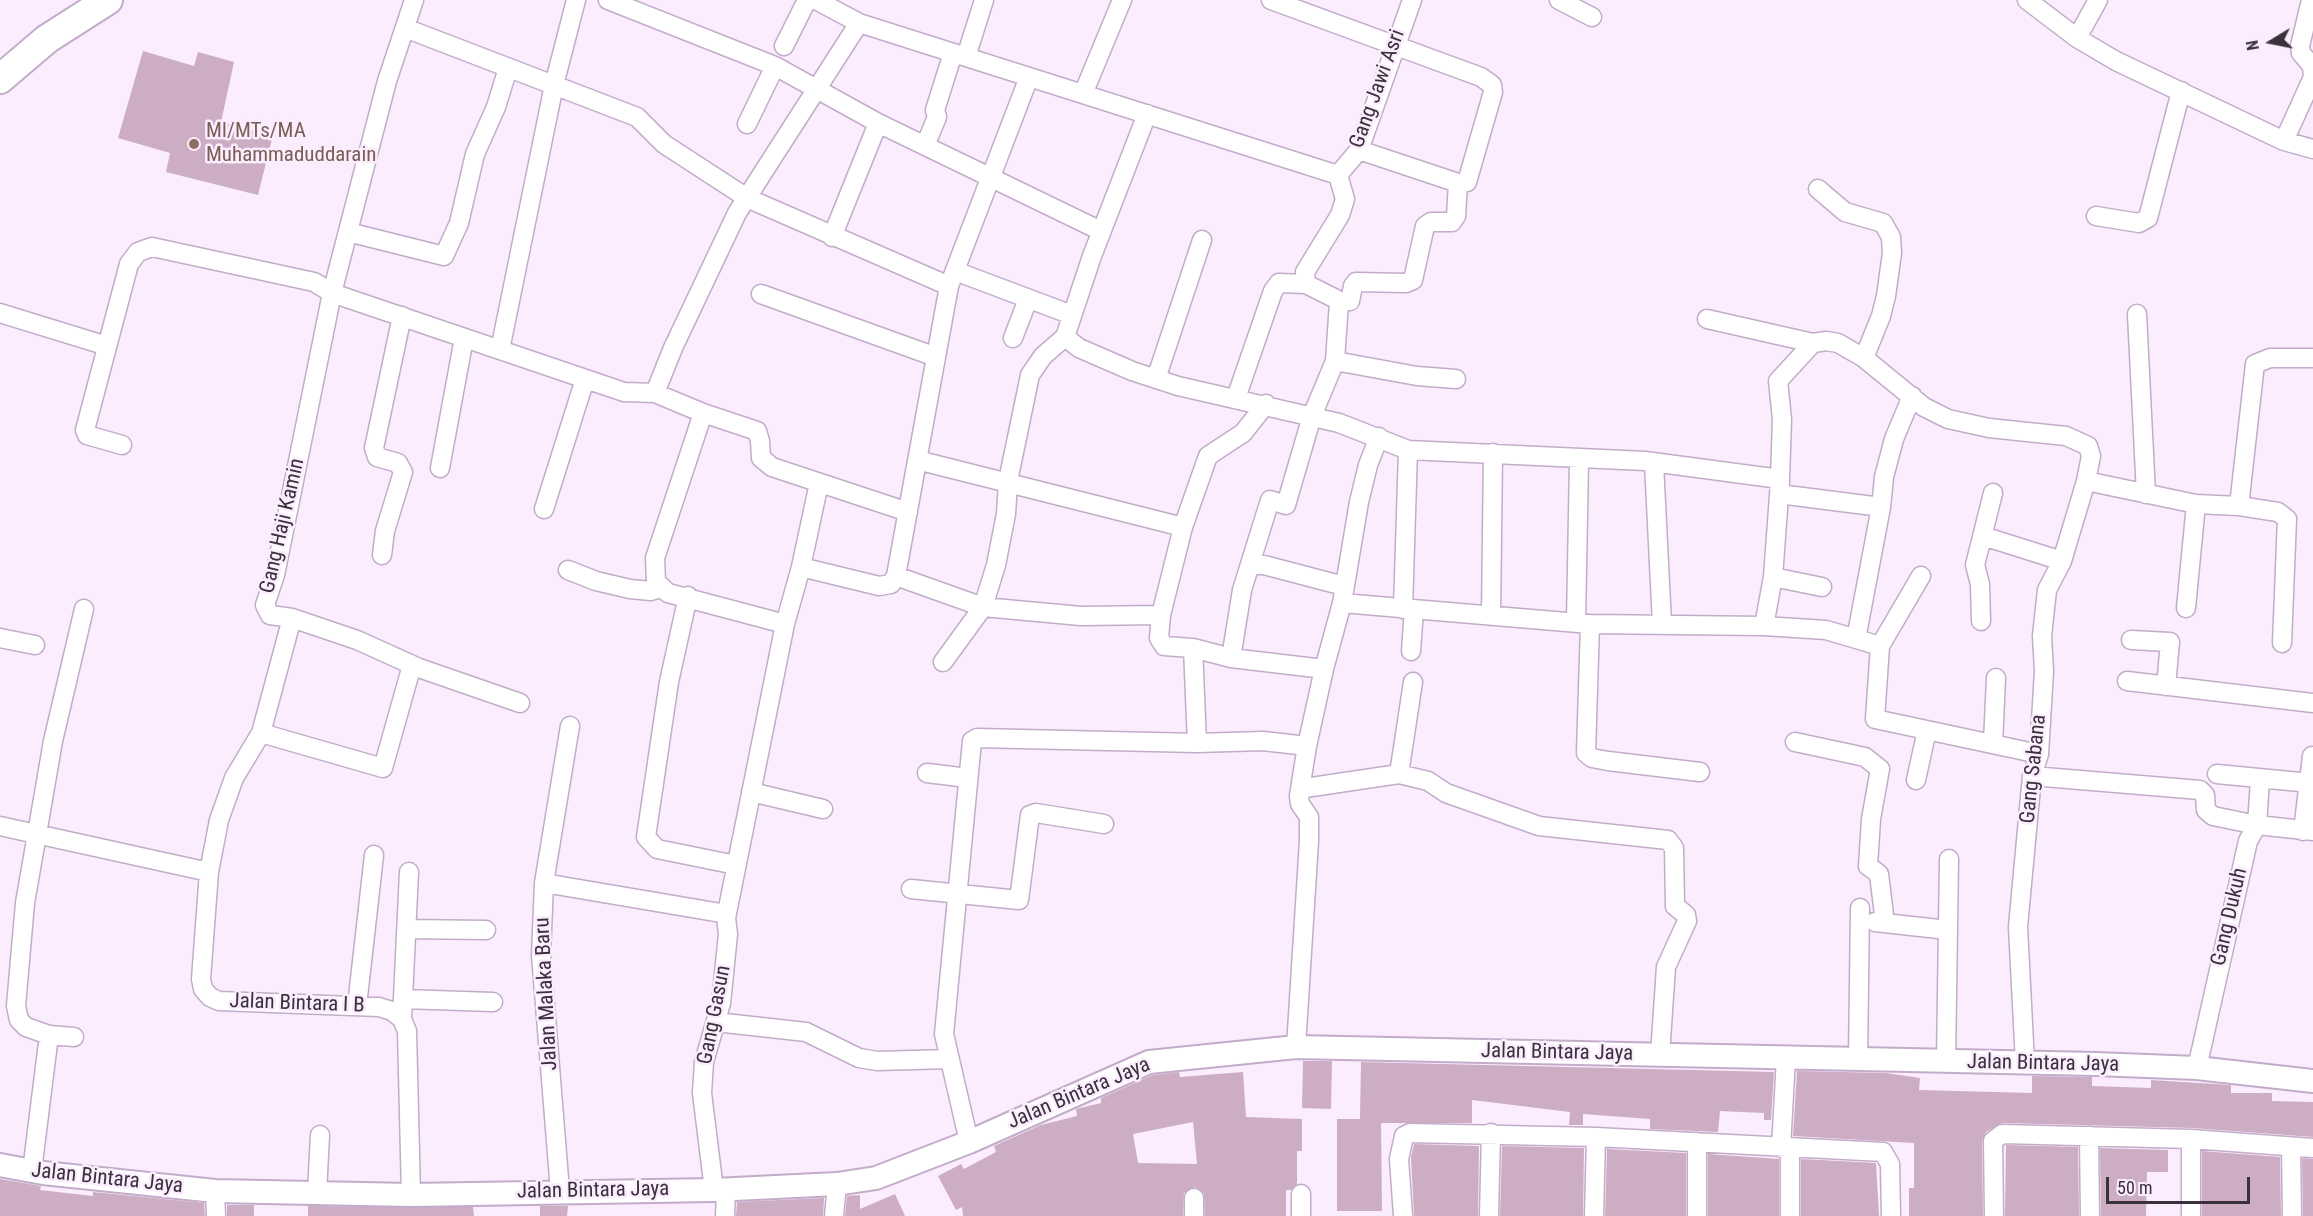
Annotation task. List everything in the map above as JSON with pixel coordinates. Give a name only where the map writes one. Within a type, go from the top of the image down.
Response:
[{"type":"main road","points":[[0,78],[47,39],[108,0]]},
{"type":"street","points":[[332,293],[387,81],[414,0]]},
{"type":"street","points":[[500,350],[554,85],[576,0]]},
{"type":"street","points":[[608,0],[775,66],[878,123],[1101,231]]},
{"type":"street","points":[[784,46],[807,0]]},
{"type":"street","points":[[816,0],[960,55],[1338,175],[1345,199],[1340,215],[1305,272],[1306,284]]},
{"type":"street","points":[[925,146],[936,117],[935,110],[984,0]]},
{"type":"street","points":[[1083,94],[1122,0]]},
{"type":"street","points":[[1271,0],[1481,77],[1492,85],[1493,92],[1467,182],[1458,183],[1359,150]]},
{"type":"street","name":"Gang Jawi Asri","points":[[1338,175],[1359,150],[1394,45],[1412,0]]},
{"type":"street","points":[[1559,0],[1592,17]]},
{"type":"street","points":[[2027,0],[2077,38],[2116,61],[2284,141],[2313,149]]},
{"type":"street","points":[[2077,38],[2098,0]]},
{"type":"street","points":[[2284,141],[2313,76],[2312,66],[2301,53],[2300,46],[2311,0]]},
{"type":"street","points":[[655,393],[678,338],[737,213],[818,88],[854,13]]},
{"type":"street","points":[[405,28],[637,117],[664,144],[747,198],[832,237],[952,279],[1028,299],[1072,315]]},
{"type":"street","points":[[747,124],[775,66]]},
{"type":"street","points":[[348,232],[444,256],[459,223],[475,154],[496,107],[508,68]]},
{"type":"street","points":[[801,567],[879,586],[891,584],[896,576],[952,279],[1029,77]]},
{"type":"street","points":[[2096,216],[2139,224],[2148,218],[2181,91]]},
{"type":"street","points":[[943,662],[983,607],[996,565],[1006,514],[1008,482],[1030,375],[1043,356],[1065,338],[1101,231],[1147,114]]},
{"type":"street","points":[[832,237],[878,123]]},
{"type":"street","points":[[1236,398],[1273,291],[1279,283],[1306,284],[1339,303],[1350,301],[1356,282],[1406,283],[1413,280],[1425,226],[1431,222],[1452,222],[1455,216],[1458,183]]},
{"type":"street","points":[[1818,189],[1845,212],[1883,223],[1891,237],[1892,253],[1886,296],[1881,316],[1864,358]]},
{"type":"street","points":[[1156,379],[1191,279],[1202,240]]},
{"type":"street","points":[[122,445],[87,435],[85,430],[129,264],[138,252],[152,247],[314,282],[332,293],[624,392],[655,393],[703,413],[757,430],[761,458],[764,463],[908,512]]},
{"type":"street","name":"Gang Haji Kamin","points":[[209,872],[225,800],[234,778],[261,733],[292,618],[270,615],[265,605],[275,575],[332,293]]},
{"type":"street","points":[[761,294],[936,357]]},
{"type":"street","points":[[1013,338],[1028,299]]},
{"type":"street","points":[[1231,658],[1242,590],[1270,501],[1286,505],[1312,416],[1335,361],[1339,303]]},
{"type":"street","points":[[0,313],[107,346]]},
{"type":"street","points":[[2137,314],[2146,494]]},
{"type":"street","points":[[382,555],[385,531],[403,472],[398,463],[377,457],[374,448],[402,316]]},
{"type":"street","points":[[1707,320],[1813,343],[1838,343],[1864,358],[1912,396],[1894,439],[1884,477],[1881,507],[1856,639]]},
{"type":"street","points":[[440,468],[464,338]]},
{"type":"street","points":[[1065,338],[1079,348],[1156,379],[1312,416],[1379,437],[1408,450],[1654,463],[1881,507]]},
{"type":"street","points":[[1764,626],[1773,577],[1779,487],[1782,419],[1778,381],[1813,343]]},
{"type":"street","points":[[2240,506],[2255,364],[2271,358],[2313,358]]},
{"type":"street","points":[[1335,361],[1418,376],[1456,379]]},
{"type":"street","points":[[544,509],[585,379]]},
{"type":"street","name":"Gang Sabana","points":[[1912,396],[1935,413],[1966,424],[2076,439],[2088,446],[2091,456],[2086,481],[2062,561],[2047,590],[2042,636],[2044,671],[2039,754],[2032,776],[2018,927],[2025,1064]]},
{"type":"street","points":[[1266,405],[1243,433],[1208,456],[1183,527],[1161,615],[1160,642],[1164,646],[1193,648],[1231,658],[1324,669]]},
{"type":"street","points":[[703,413],[655,558],[654,575],[661,588],[668,593],[688,596],[785,624]]},
{"type":"street","points":[[1296,1047],[1309,841],[1309,817],[1300,804],[1299,796],[1307,746],[1343,595],[1359,502],[1368,465],[1379,437]]},
{"type":"street","points":[[1408,450],[1411,651]]},
{"type":"street","points":[[1491,616],[1493,453]]},
{"type":"street","points":[[917,460],[1183,527]]},
{"type":"street","points":[[1579,460],[1586,753],[1592,758],[1608,761],[1700,772]]},
{"type":"street","points":[[1654,463],[1662,624]]},
{"type":"street","points":[[2086,481],[2196,504],[2240,506],[2278,512],[2287,519],[2282,643]]},
{"type":"street","name":"Gang Gasun","points":[[725,1216],[702,1093],[704,1062],[721,1003],[727,945],[726,918],[736,865],[785,624],[801,567],[819,483]]},
{"type":"street","points":[[1981,621],[1980,584],[1975,565],[1993,493]]},
{"type":"street","points":[[2186,608],[2196,504]]},
{"type":"street","points":[[1983,536],[2062,561]]},
{"type":"street","points":[[1250,565],[1264,565],[1343,595],[1409,610],[1583,623],[1764,626],[1826,630],[1880,646]]},
{"type":"street","points":[[568,570],[596,581],[630,589],[651,591],[661,588]]},
{"type":"street","points":[[896,576],[983,607],[1081,616],[1161,615]]},
{"type":"street","points":[[1921,576],[1880,646],[1875,719],[2039,754]]},
{"type":"street","points":[[1773,577],[1822,587]]},
{"type":"street","points":[[688,596],[669,682],[646,837],[657,849],[736,865]]},
{"type":"street","points":[[74,1038],[49,1035],[26,1027],[19,1020],[16,1006],[25,903],[53,741],[84,609]]},
{"type":"street","points":[[292,618],[357,640],[412,665],[520,703]]},
{"type":"street","points":[[0,638],[35,645]]},
{"type":"street","points":[[2131,640],[2170,642],[2166,686]]},
{"type":"street","points":[[1193,648],[1197,743]]},
{"type":"street","points":[[261,733],[383,768],[412,665]]},
{"type":"street","points":[[1993,743],[1996,678]]},
{"type":"street","points":[[2127,681],[2313,703]]},
{"type":"street","points":[[1399,774],[1413,682]]},
{"type":"street","name":"Jalan Malaka Baru","points":[[560,1191],[541,955],[544,883],[570,726]]},
{"type":"street","points":[[1916,780],[1927,730]]},
{"type":"street","points":[[969,1142],[944,1034],[972,741],[977,738],[1197,743],[1263,741],[1307,746]]},
{"type":"street","points":[[1795,742],[1865,757],[1880,769],[1871,819],[1868,866],[1879,874],[1886,923]]},
{"type":"street","points":[[2032,776],[2200,790],[2205,795],[2206,810],[2213,816],[2257,825],[2308,831],[2312,756]]},
{"type":"street","points":[[927,773],[968,778]]},
{"type":"street","points":[[1301,783],[1305,788],[1399,774],[1426,780],[1446,793],[1539,826],[1668,840],[1674,848],[1675,906],[1686,915],[1687,921],[1666,967],[1660,1055]]},
{"type":"street","points":[[2217,774],[2260,780],[2300,782]]},
{"type":"street","points":[[2257,825],[2260,780]]},
{"type":"street","points":[[751,792],[823,808]]},
{"type":"street","points":[[911,889],[1019,900],[1028,819],[1033,813],[1104,824]]},
{"type":"street","name":"Gang Dukuh","points":[[2197,1068],[2243,858],[2248,841],[2257,825]]},
{"type":"street","points":[[0,826],[209,872]]},
{"type":"street","points":[[357,1006],[374,855]]},
{"type":"street","points":[[1946,1062],[1949,859]]},
{"type":"street","name":"Jalan Bintara I B","points":[[209,872],[201,979],[203,989],[210,997],[219,1001],[380,1007],[392,1011],[402,1019]]},
{"type":"street","points":[[409,872],[402,1019],[407,1031],[411,1195]]},
{"type":"street","points":[[544,883],[721,913],[726,918]]},
{"type":"street","points":[[1858,1060],[1860,914],[1886,923],[1948,930]]},
{"type":"street","points":[[406,929],[486,930]]},
{"type":"street","points":[[403,999],[493,1002]]},
{"type":"street","points":[[716,1022],[806,1032],[859,1058],[878,1061],[949,1059]]},
{"type":"street","points":[[32,1171],[49,1035]]},
{"type":"street","name":"Jalan Bintara Jaya","points":[[0,1165],[32,1171],[215,1191],[411,1195],[720,1190],[837,1184],[876,1178],[969,1142],[1149,1062],[1296,1047],[2197,1068],[2313,1081]]},
{"type":"street","points":[[1786,1058],[1785,1148],[1790,1216]]},
{"type":"street","points":[[1403,1216],[1399,1159],[1404,1136],[1410,1133],[1491,1133],[1883,1152],[1890,1164],[1891,1216]]},
{"type":"street","points":[[1489,1216],[1491,1133]]},
{"type":"street","points":[[1994,1216],[1993,1141],[1996,1136],[2002,1134],[2191,1139],[2313,1148]]},
{"type":"street","points":[[317,1193],[320,1135]]},
{"type":"street","points":[[2089,1136],[2090,1216]]},
{"type":"street","points":[[1594,1216],[1596,1137]]},
{"type":"street","points":[[2191,1139],[2191,1216]]},
{"type":"street","points":[[1697,1142],[1697,1216]]},
{"type":"street","points":[[2291,1147],[2292,1216]]},
{"type":"street","points":[[834,1216],[837,1184]]},
{"type":"street","points":[[215,1191],[216,1216]]},
{"type":"street","points":[[1301,1194],[1301,1216]]},
{"type":"building","points":[[143,51],[194,66],[198,52],[234,62],[221,122],[273,135],[258,195],[166,172],[170,153],[118,138]]},
{"type":"building","points":[[1303,1061],[1332,1061],[1331,1109],[1302,1108]]},
{"type":"building","points":[[1361,1062],[1774,1072],[1771,1120],[1764,1120],[1764,1113],[1720,1111],[1718,1132],[1650,1129],[1650,1119],[1583,1114],[1583,1125],[1569,1125],[1570,1112],[1472,1100],[1472,1123],[1381,1123],[1382,1211],[1337,1211],[1337,1119],[1360,1119]]},
{"type":"building","points":[[1797,1071],[1886,1073],[1920,1078],[1919,1090],[2032,1093],[2032,1076],[2092,1077],[2092,1086],[2151,1088],[2151,1080],[2231,1085],[2231,1093],[2272,1093],[2272,1101],[2313,1102],[2313,1137],[2192,1128],[2002,1123],[1986,1132],[1982,1141],[1983,1216],[1909,1216],[1909,1188],[1914,1188],[1914,1143],[1793,1136]]},
{"type":"building","points":[[1179,1072],[1180,1077],[1243,1072],[1246,1117],[1302,1119],[1302,1151],[1297,1151],[1297,1184],[1291,1190],[1286,1190],[1286,1216],[1205,1216],[1204,1193],[1195,1187],[1184,1193],[1183,1216],[963,1216],[962,1207],[956,1210],[938,1176],[961,1164],[964,1169],[996,1152],[994,1146],[1041,1125],[1077,1116],[1076,1109],[1101,1103],[1101,1098],[1153,1075]],"holes":[[[1193,1122],[1197,1164],[1138,1163],[1133,1134]]]},
{"type":"building","points":[[1414,1144],[1479,1146],[1478,1216],[1414,1216],[1411,1157]]},
{"type":"building","points":[[2006,1145],[2078,1147],[2079,1216],[2005,1216]]},
{"type":"building","points":[[1502,1146],[1584,1148],[1583,1216],[1500,1216]]},
{"type":"building","points":[[2100,1148],[2168,1150],[2168,1172],[2147,1172],[2146,1216],[2101,1216]]},
{"type":"building","points":[[1607,1149],[1686,1153],[1686,1216],[1605,1216]]},
{"type":"building","points":[[2202,1151],[2280,1157],[2281,1216],[2202,1216]]},
{"type":"building","points":[[1708,1154],[1779,1159],[1779,1216],[1708,1216]]},
{"type":"building","points":[[2302,1158],[2313,1159],[2313,1216],[2303,1216]]},
{"type":"building","points":[[1801,1159],[1876,1163],[1879,1216],[1801,1216]]},
{"type":"building","points":[[0,1179],[41,1186],[40,1190],[93,1196],[93,1192],[204,1203],[205,1216],[0,1216]]},
{"type":"building","points":[[895,1194],[905,1216],[845,1216],[847,1196],[860,1195],[860,1209]]},
{"type":"building","points":[[824,1198],[823,1216],[736,1216],[737,1202]]},
{"type":"building","points":[[227,1205],[254,1205],[254,1216],[227,1216]]},
{"type":"building","points":[[308,1206],[473,1207],[474,1216],[308,1216]]},
{"type":"building","points":[[540,1206],[568,1206],[567,1216],[540,1216]]},
{"type":"place","name":"MI/MTs/MA Muhammaduddarain","points":[[194,144]]}]
